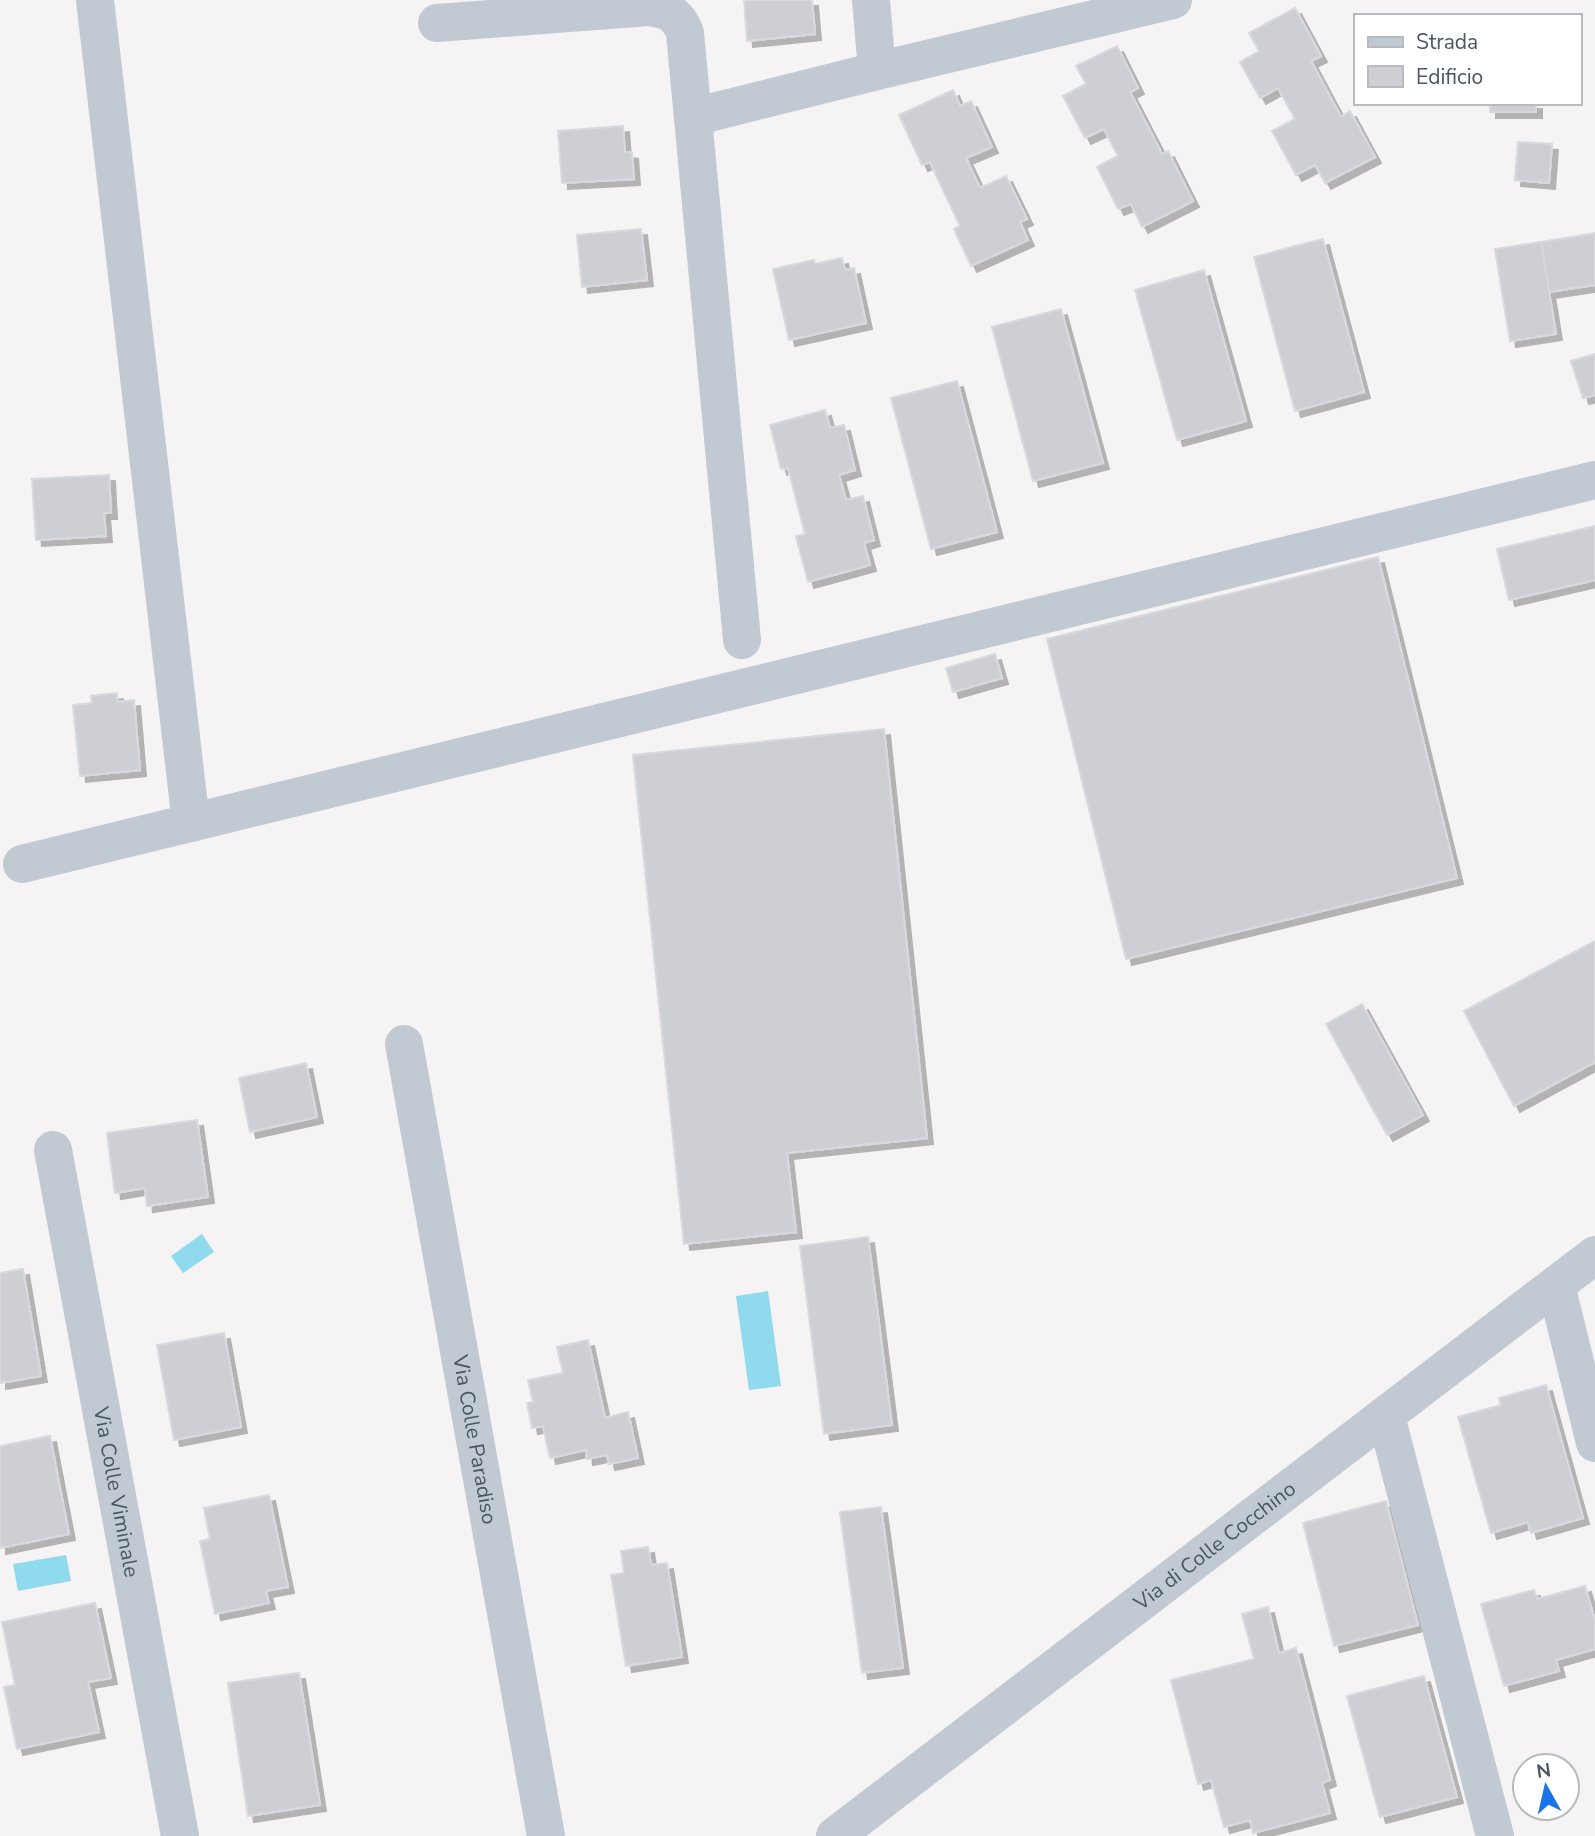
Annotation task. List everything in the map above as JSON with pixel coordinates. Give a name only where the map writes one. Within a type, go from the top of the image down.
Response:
[{"type":"street","points":[[95,0],[191,822]]},
{"type":"street","points":[[871,0],[877,71]]},
{"type":"street","points":[[693,117],[1173,0]]},
{"type":"street","points":[[437,23],[638,7],[663,9],[675,15],[685,33],[742,640]]},
{"type":"street","points":[[22,864],[1595,480]]},
{"type":"street","name":"Via Colle Paradiso","points":[[404,1044],[546,1836]]},
{"type":"street","name":"Via Colle Viminale","points":[[53,1150],[180,1836]]},
{"type":"street","name":"Via di Colle Cocchino","points":[[835,1836],[1595,1255]]},
{"type":"street","points":[[1556,1285],[1595,1443]]},
{"type":"street","points":[[1387,1416],[1495,1836]]},
{"type":"water","points":[[202,1234],[214,1252],[183,1273],[171,1256]]},
{"type":"water","points":[[768,1291],[781,1386],[749,1390],[736,1296]]},
{"type":"water","points":[[66,1555],[71,1581],[18,1591],[13,1564]]},
{"type":"building","points":[[744,0],[812,0],[815,34],[747,41]]},
{"type":"building","points":[[1295,8],[1321,56],[1311,61],[1341,117],[1350,111],[1375,157],[1325,183],[1315,165],[1296,175],[1272,131],[1295,119],[1278,88],[1260,98],[1240,62],[1259,51],[1249,33]]},
{"type":"building","points":[[1117,46],[1138,88],[1130,92],[1162,154],[1168,151],[1193,201],[1142,227],[1131,204],[1118,209],[1097,167],[1118,156],[1104,129],[1085,138],[1063,96],[1086,84],[1076,66]]},
{"type":"building","points":[[953,90],[960,106],[971,101],[992,147],[966,158],[980,188],[1006,176],[1027,219],[1020,222],[1028,240],[971,266],[954,229],[960,226],[930,162],[922,165],[899,115]]},
{"type":"building","points":[[1490,105],[1536,105],[1536,112],[1490,112]]},
{"type":"building","points":[[623,126],[625,152],[632,153],[634,179],[562,183],[558,131]]},
{"type":"building","points":[[1518,142],[1552,144],[1549,183],[1515,180]]},
{"type":"building","points":[[641,229],[647,280],[582,287],[577,235]]},
{"type":"building","points":[[1595,233],[1595,285],[1548,292],[1541,242]]},
{"type":"building","points":[[1323,239],[1364,392],[1295,411],[1254,257]]},
{"type":"building","points":[[1541,242],[1556,334],[1510,341],[1495,249]]},
{"type":"building","points":[[842,258],[845,270],[854,268],[866,323],[789,340],[773,269],[814,260],[815,264]]},
{"type":"building","points":[[1204,270],[1246,421],[1177,440],[1135,290]]},
{"type":"building","points":[[1061,309],[1103,463],[1033,481],[992,327]]},
{"type":"building","points":[[1595,354],[1595,395],[1583,398],[1571,361]]},
{"type":"building","points":[[957,381],[997,532],[931,549],[891,398]]},
{"type":"building","points":[[825,410],[830,428],[844,425],[855,470],[839,475],[846,500],[863,496],[874,540],[864,543],[870,565],[808,582],[796,536],[805,534],[788,468],[781,469],[770,425]]},
{"type":"building","points":[[109,475],[111,513],[104,513],[106,536],[36,540],[32,479]]},
{"type":"building","points":[[1595,526],[1595,580],[1509,600],[1497,549]]},
{"type":"building","points":[[1378,557],[1457,878],[1126,959],[1047,639]]},
{"type":"building","points":[[995,654],[1002,678],[953,692],[946,668]]},
{"type":"building","points":[[117,693],[117,702],[134,700],[140,770],[80,776],[73,705],[92,703],[91,696]]},
{"type":"building","points":[[884,729],[927,1138],[787,1153],[796,1232],[684,1244],[633,755]]},
{"type":"building","points":[[1595,941],[1595,1062],[1514,1106],[1464,1011]]},
{"type":"building","points":[[1362,1004],[1423,1115],[1387,1135],[1326,1024]]},
{"type":"building","points":[[306,1063],[317,1117],[250,1132],[239,1078]]},
{"type":"building","points":[[197,1120],[208,1197],[147,1206],[145,1188],[115,1193],[107,1133]]},
{"type":"building","points":[[868,1237],[892,1425],[824,1434],[800,1246]]},
{"type":"building","points":[[23,1269],[41,1376],[0,1383],[0,1273]]},
{"type":"building","points":[[224,1333],[241,1427],[174,1440],[157,1345]]},
{"type":"building","points":[[588,1340],[605,1418],[628,1412],[638,1458],[609,1464],[607,1455],[587,1459],[586,1450],[550,1458],[543,1426],[532,1428],[527,1403],[533,1402],[528,1380],[563,1373],[557,1347]]},
{"type":"building","points":[[1546,1385],[1583,1518],[1531,1533],[1528,1522],[1491,1533],[1458,1417],[1501,1405],[1499,1398]]},
{"type":"building","points":[[50,1436],[69,1534],[0,1548],[0,1446]]},
{"type":"building","points":[[269,1495],[288,1587],[266,1591],[269,1603],[215,1614],[200,1541],[210,1539],[204,1508]]},
{"type":"building","points":[[1386,1501],[1418,1625],[1334,1646],[1303,1523]]},
{"type":"building","points":[[881,1507],[903,1668],[862,1673],[840,1512]]},
{"type":"building","points":[[648,1547],[651,1565],[667,1563],[682,1657],[626,1666],[611,1575],[624,1573],[621,1551]]},
{"type":"building","points":[[1585,1586],[1595,1621],[1595,1649],[1556,1660],[1559,1671],[1504,1686],[1481,1604],[1534,1590],[1537,1599]]},
{"type":"building","points":[[95,1603],[111,1678],[88,1682],[99,1732],[17,1749],[4,1687],[15,1685],[2,1622]]},
{"type":"building","points":[[1268,1607],[1279,1653],[1296,1648],[1330,1780],[1322,1783],[1330,1813],[1253,1833],[1250,1820],[1224,1827],[1211,1780],[1198,1784],[1171,1680],[1254,1659],[1242,1614]]},
{"type":"building","points":[[299,1673],[320,1805],[248,1816],[228,1683]]},
{"type":"building","points":[[1424,1676],[1457,1797],[1380,1817],[1347,1696]]}]
